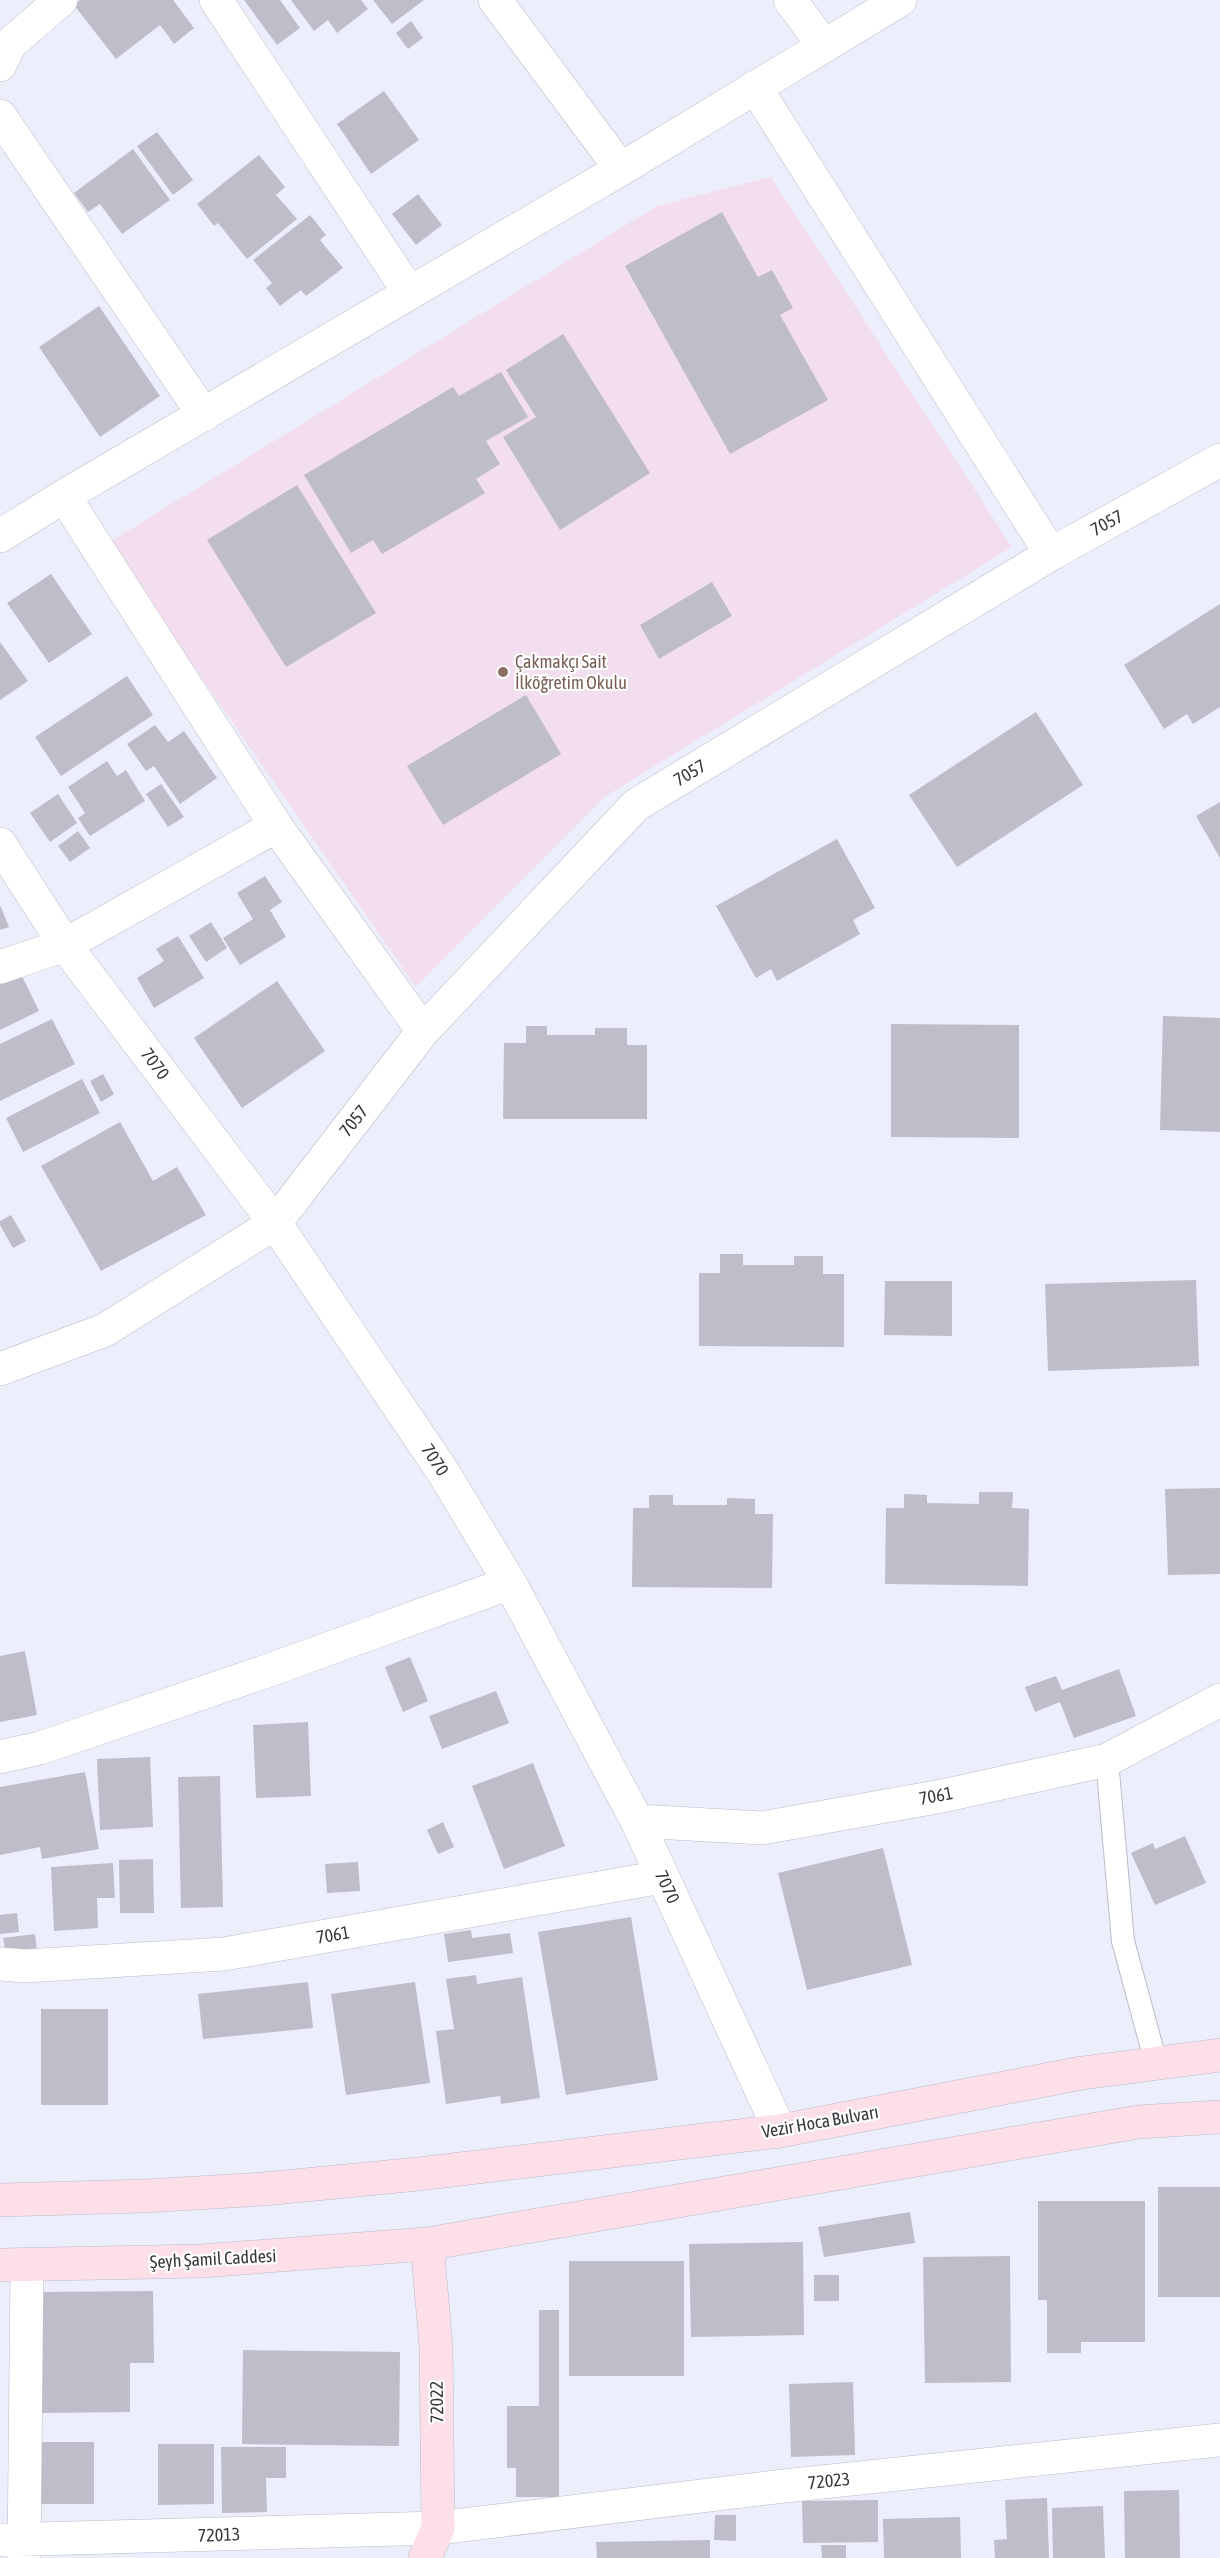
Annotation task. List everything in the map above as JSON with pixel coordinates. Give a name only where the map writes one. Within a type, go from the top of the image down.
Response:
[{"type":"main road","name":"Vezir Hoca Bulvarı","points":[[0,2200],[145,2196],[264,2189],[418,2174],[780,2131],[1071,2075],[1220,2055]]},
{"type":"main road","points":[[426,2244],[1138,2122],[1220,2117]]},
{"type":"main road","name":"Şeyh Şamil Caddesi","points":[[13,2265],[202,2261],[426,2244]]},
{"type":"main road","name":"72022","points":[[425,2558],[439,2543],[436,2346],[426,2244]]},
{"type":"street","points":[[0,65],[10,44],[61,0]]},
{"type":"street","points":[[216,0],[409,292]]},
{"type":"street","points":[[495,0],[621,169]]},
{"type":"street","points":[[790,0],[824,46]]},
{"type":"street","points":[[0,536],[409,292],[621,169],[900,0]]},
{"type":"street","points":[[755,87],[1051,554]]},
{"type":"street","points":[[0,116],[204,415]]},
{"type":"street","name":"7057","points":[[275,1223],[423,1031],[636,805],[1051,554],[1220,460]]},
{"type":"street","points":[[64,496],[276,826],[423,1031]]},
{"type":"street","points":[[0,967],[65,945],[276,826]]},
{"type":"street","name":"7070","points":[[0,844],[65,945],[275,1223],[443,1472],[510,1583],[637,1821],[780,2131]]},
{"type":"street","points":[[0,1369],[105,1330],[275,1223]]},
{"type":"street","points":[[0,1757],[40,1748],[264,1672],[510,1583]]},
{"type":"street","name":"7061","points":[[637,1821],[762,1828],[942,1796],[1107,1760],[1220,1700]]},
{"type":"street","name":"7061","points":[[0,1964],[25,1966],[224,1954],[662,1877]]},
{"type":"street","points":[[13,2265],[17,2546]]},
{"type":"street","name":"72023","points":[[439,2543],[784,2486],[1220,2440]]},
{"type":"street","name":"72013","points":[[17,2546],[439,2543]]},
{"type":"lane","points":[[1107,1760],[1123,1941],[1156,2063]]},
{"type":"shaded area","name":"Çakmakçı Sait İlköğretim Okulu","points":[[771,177],[1012,547],[604,797],[416,987],[108,543],[657,206]]},
{"type":"building","points":[[80,0],[173,0],[194,28],[174,44],[160,25],[116,59],[74,5]]},
{"type":"building","points":[[244,0],[280,0],[300,28],[277,45]]},
{"type":"building","points":[[291,0],[361,0],[368,9],[337,33],[328,20],[314,31]]},
{"type":"building","points":[[373,0],[424,0],[392,24]]},
{"type":"building","points":[[411,21],[423,38],[408,49],[396,33]]},
{"type":"building","points":[[384,91],[419,140],[371,174],[337,124]]},
{"type":"building","points":[[157,132],[193,180],[173,195],[137,146]]},
{"type":"building","points":[[133,149],[170,200],[122,234],[100,204],[88,212],[74,193]]},
{"type":"building","points":[[259,155],[285,187],[276,195],[297,219],[247,259],[218,223],[214,226],[197,204]]},
{"type":"building","points":[[418,194],[442,225],[416,245],[392,214]]},
{"type":"building","points":[[722,212],[758,277],[772,270],[793,308],[780,315],[828,400],[730,454],[625,266]]},
{"type":"building","points":[[310,215],[326,235],[320,240],[343,268],[306,296],[301,290],[280,306],[266,288],[272,283],[253,260]]},
{"type":"building","points":[[99,306],[160,396],[100,437],[39,347]]},
{"type":"building","points":[[563,334],[650,473],[560,530],[503,437],[536,417],[506,370]]},
{"type":"building","points":[[501,372],[528,417],[486,441],[500,464],[476,479],[485,493],[382,554],[373,540],[351,553],[304,475],[453,387],[459,396]]},
{"type":"building","points":[[297,485],[376,613],[286,667],[207,540]]},
{"type":"building","points":[[51,574],[92,634],[49,663],[7,603]]},
{"type":"building","points":[[712,582],[732,616],[659,659],[640,625]]},
{"type":"building","points":[[1220,604],[1220,707],[1193,724],[1187,714],[1164,729],[1124,665]]},
{"type":"building","points":[[0,642],[28,681],[0,700]]},
{"type":"building","points":[[127,676],[153,715],[61,776],[35,737]]},
{"type":"building","points":[[526,695],[561,754],[443,825],[407,766]]},
{"type":"building","points":[[1036,712],[1083,785],[957,867],[909,795]]},
{"type":"building","points":[[155,725],[168,742],[184,731],[217,778],[180,804],[154,766],[146,771],[127,744]]},
{"type":"building","points":[[107,761],[117,776],[126,770],[145,801],[90,836],[78,818],[85,813],[68,787]]},
{"type":"building","points":[[161,784],[184,817],[168,827],[146,794]]},
{"type":"building","points":[[58,794],[77,823],[50,842],[30,813]]},
{"type":"building","points":[[1220,802],[1220,858],[1196,816]]},
{"type":"building","points":[[78,831],[90,848],[70,862],[58,846]]},
{"type":"building","points":[[837,839],[875,908],[853,920],[860,934],[777,981],[771,969],[756,978],[716,906]]},
{"type":"building","points":[[265,876],[282,902],[270,910],[286,937],[240,965],[223,938],[253,919],[237,893]]},
{"type":"building","points":[[0,905],[9,927],[0,930]]},
{"type":"building","points":[[211,922],[227,948],[206,962],[189,936]]},
{"type":"building","points":[[178,936],[204,978],[154,1008],[137,978],[164,961],[156,949]]},
{"type":"building","points":[[21,974],[39,1011],[0,1030],[0,984]]},
{"type":"building","points":[[277,981],[325,1051],[242,1108],[194,1038]]},
{"type":"building","points":[[1163,1016],[1220,1018],[1220,1132],[1160,1130]]},
{"type":"building","points":[[52,1019],[75,1064],[0,1101],[0,1044]]},
{"type":"building","points":[[891,1024],[1019,1025],[1019,1138],[891,1137]]},
{"type":"building","points":[[526,1026],[547,1026],[547,1035],[595,1035],[595,1028],[627,1028],[627,1045],[647,1045],[647,1119],[503,1119],[504,1043],[526,1043]]},
{"type":"building","points":[[103,1074],[114,1094],[101,1102],[90,1081]]},
{"type":"building","points":[[82,1079],[100,1113],[23,1152],[6,1118]]},
{"type":"building","points":[[120,1122],[153,1181],[177,1167],[206,1215],[101,1271],[41,1166]]},
{"type":"building","points":[[11,1215],[26,1241],[13,1248],[0,1225],[0,1221]]},
{"type":"building","points":[[720,1254],[743,1254],[743,1265],[794,1265],[794,1256],[823,1256],[823,1274],[844,1274],[844,1347],[699,1346],[699,1273],[720,1273]]},
{"type":"building","points":[[1196,1280],[1199,1366],[1048,1371],[1045,1284]]},
{"type":"building","points":[[885,1281],[952,1281],[952,1336],[884,1335]]},
{"type":"building","points":[[1220,1488],[1220,1574],[1168,1575],[1165,1489]]},
{"type":"building","points":[[979,1492],[1013,1492],[1012,1508],[1029,1509],[1028,1586],[885,1584],[886,1508],[904,1508],[904,1494],[927,1495],[927,1503],[979,1504]]},
{"type":"building","points":[[649,1495],[673,1495],[673,1505],[727,1505],[727,1498],[755,1499],[755,1514],[773,1514],[772,1588],[632,1587],[633,1508],[649,1508]]},
{"type":"building","points":[[25,1651],[37,1715],[0,1722],[0,1656]]},
{"type":"building","points":[[410,1657],[428,1701],[403,1712],[385,1667]]},
{"type":"building","points":[[1119,1669],[1136,1716],[1074,1738],[1060,1702],[1035,1712],[1025,1687],[1056,1676],[1062,1690]]},
{"type":"building","points":[[496,1691],[509,1723],[442,1749],[429,1716]]},
{"type":"building","points":[[308,1722],[311,1796],[256,1798],[253,1725]]},
{"type":"building","points":[[150,1757],[153,1827],[100,1830],[97,1759]]},
{"type":"building","points":[[533,1763],[565,1846],[504,1869],[472,1786]]},
{"type":"building","points":[[85,1772],[99,1849],[42,1859],[40,1847],[0,1855],[0,1787]]},
{"type":"building","points":[[220,1776],[223,1907],[181,1908],[178,1777]]},
{"type":"building","points":[[443,1822],[454,1847],[438,1854],[427,1830]]},
{"type":"building","points":[[1185,1836],[1206,1883],[1155,1905],[1131,1853],[1153,1843],[1155,1849]]},
{"type":"building","points":[[883,1848],[912,1965],[807,1990],[778,1873]]},
{"type":"building","points":[[153,1859],[154,1913],[120,1913],[119,1860]]},
{"type":"building","points":[[358,1862],[360,1891],[327,1893],[325,1864]]},
{"type":"building","points":[[113,1863],[115,1898],[97,1898],[98,1928],[54,1931],[51,1867]]},
{"type":"building","points":[[17,1913],[19,1932],[0,1934],[0,1915]]},
{"type":"building","points":[[631,1917],[658,2080],[566,2095],[538,1932]]},
{"type":"building","points":[[471,1930],[472,1938],[510,1933],[513,1953],[448,1962],[444,1934]]},
{"type":"building","points":[[35,1934],[37,1951],[6,1954],[3,1938]]},
{"type":"building","points":[[476,1975],[477,1984],[522,1977],[540,2098],[501,2104],[500,2096],[446,2104],[436,2031],[454,2029],[446,1979]]},
{"type":"building","points":[[308,1982],[313,2028],[203,2039],[198,1994]]},
{"type":"building","points":[[415,1982],[430,2083],[346,2095],[331,1994]]},
{"type":"building","points":[[41,2009],[108,2009],[108,2105],[41,2105]]},
{"type":"building","points":[[1158,2187],[1220,2187],[1220,2297],[1158,2297]]},
{"type":"building","points":[[1038,2201],[1145,2201],[1145,2342],[1081,2342],[1081,2353],[1047,2353],[1047,2300],[1038,2300]]},
{"type":"building","points":[[910,2212],[915,2243],[824,2257],[818,2227]]},
{"type":"building","points":[[803,2242],[804,2335],[691,2337],[689,2244]]},
{"type":"building","points":[[1010,2256],[1011,2382],[925,2383],[923,2257]]},
{"type":"building","points":[[569,2261],[684,2261],[684,2376],[569,2376]]},
{"type":"building","points":[[814,2275],[839,2275],[839,2301],[814,2301]]},
{"type":"building","points":[[153,2291],[154,2363],[130,2363],[130,2412],[40,2413],[40,2292]]},
{"type":"building","points":[[539,2310],[559,2310],[559,2497],[516,2497],[516,2468],[507,2468],[507,2406],[539,2406]]},
{"type":"building","points":[[243,2350],[400,2352],[399,2446],[242,2444]]},
{"type":"building","points":[[853,2382],[855,2455],[791,2457],[789,2384]]},
{"type":"building","points":[[37,2442],[94,2442],[94,2504],[37,2504]]},
{"type":"building","points":[[158,2444],[214,2444],[214,2504],[158,2505]]},
{"type":"building","points":[[221,2447],[286,2447],[286,2478],[266,2478],[267,2512],[222,2513]]},
{"type":"building","points":[[1179,2490],[1180,2558],[1125,2558],[1124,2491]]},
{"type":"building","points":[[1047,2498],[1049,2558],[995,2558],[994,2540],[1007,2539],[1005,2500]]},
{"type":"building","points":[[878,2500],[878,2542],[803,2543],[802,2501]]},
{"type":"building","points":[[1103,2506],[1105,2558],[1053,2558],[1052,2508]]},
{"type":"building","points":[[715,2515],[736,2515],[736,2541],[714,2540]]},
{"type":"building","points":[[960,2517],[961,2558],[884,2558],[883,2519]]},
{"type":"building","points":[[710,2540],[710,2558],[597,2558],[596,2542]]},
{"type":"building","points":[[821,2545],[846,2545],[846,2558],[822,2558]]},
{"type":"place","name":"Çakmakçı Sait İlköğretim Okulu","points":[[503,672]]}]
